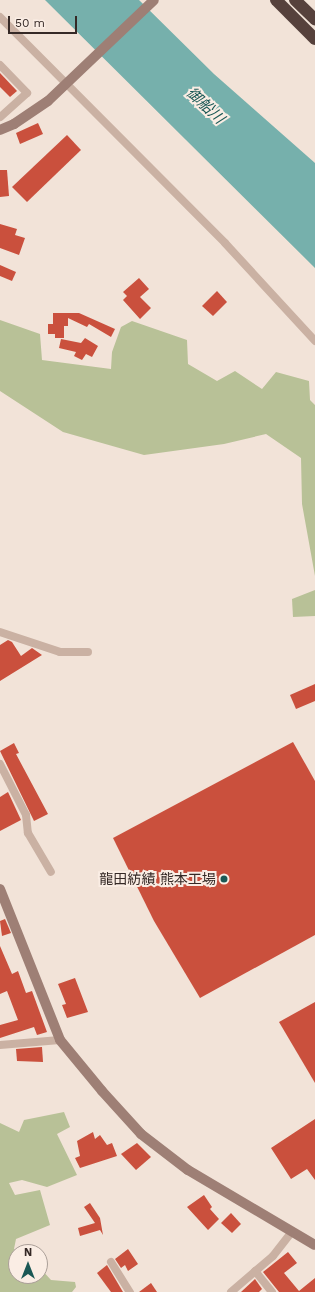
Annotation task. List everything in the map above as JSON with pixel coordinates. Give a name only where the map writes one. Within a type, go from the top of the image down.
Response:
[{"type":"highway","points":[[276,0],[315,39]]},
{"type":"highway","points":[[295,0],[315,19]]},
{"type":"street","points":[[0,130],[26,117],[67,84],[154,0]]},
{"type":"street","points":[[0,17],[225,243],[315,341]]},
{"type":"street","points":[[0,65],[27,93],[0,117]]},
{"type":"street","points":[[0,632],[60,652],[88,652]]},
{"type":"street","points":[[0,764],[26,815],[28,833],[51,872]]},
{"type":"street","points":[[0,889],[60,1040],[141,1134],[188,1170],[315,1245]]},
{"type":"street","points":[[0,1045],[60,1040]]},
{"type":"street","points":[[231,1292],[273,1256],[292,1232]]},
{"type":"street","points":[[110,1262],[130,1292]]},
{"type":"street","points":[[255,1271],[272,1292]]},
{"type":"green space","points":[[0,320],[40,334],[42,360],[111,369],[112,352],[121,327],[132,321],[187,340],[188,364],[217,381],[235,371],[262,389],[276,372],[309,381],[310,400],[315,405],[315,576],[302,504],[301,458],[266,434],[224,444],[144,455],[63,432],[0,391]]},
{"type":"green space","points":[[315,590],[315,616],[293,617],[292,599]]},
{"type":"green space","points":[[64,1112],[70,1127],[57,1134],[77,1175],[47,1187],[22,1180],[9,1183],[15,1195],[40,1190],[50,1225],[16,1239],[15,1244],[8,1244],[8,1284],[48,1284],[48,1277],[51,1280],[75,1282],[76,1287],[72,1292],[0,1292],[0,1123],[19,1132],[24,1120]]},
{"type":"water","name":"御船川","points":[[45,0],[139,0],[214,74],[315,163],[315,268]]},
{"type":"building","points":[[0,73],[17,91],[10,97],[0,87]]},
{"type":"building","points":[[38,123],[43,134],[20,144],[16,133]]},
{"type":"building","points":[[67,135],[81,150],[27,202],[12,187]]},
{"type":"building","points":[[0,170],[7,170],[9,196],[0,197]]},
{"type":"building","points":[[0,224],[17,229],[15,235],[25,238],[19,255],[0,248]]},
{"type":"building","points":[[0,265],[16,272],[12,281],[0,276]]},
{"type":"building","points":[[139,278],[149,289],[140,297],[151,308],[140,319],[123,300],[127,296],[123,292]]},
{"type":"building","points":[[217,291],[227,302],[213,316],[202,306]]},
{"type":"building","points":[[53,313],[79,313],[115,329],[111,337],[89,324],[87,327],[68,318],[68,326],[64,326],[64,338],[55,338],[55,334],[48,334],[48,324],[53,324]]},
{"type":"building","points":[[85,338],[98,346],[92,357],[86,354],[82,360],[74,356],[76,352],[59,348],[61,339],[81,343]]},
{"type":"building","points":[[8,640],[12,642],[21,656],[32,648],[42,655],[0,681],[0,645]]},
{"type":"building","points":[[315,684],[315,701],[296,709],[290,695]]},
{"type":"building","name":"龍田紡績 熊本工場","points":[[293,742],[315,781],[315,935],[200,998],[154,921],[113,838]]},
{"type":"building","points":[[14,743],[19,753],[16,754],[48,814],[34,821],[0,751]]},
{"type":"building","points":[[8,792],[21,820],[0,831],[0,797]]},
{"type":"building","points":[[5,919],[11,933],[2,936],[0,921]]},
{"type":"building","points":[[0,946],[12,974],[18,971],[26,993],[32,991],[47,1032],[37,1035],[34,1027],[0,1038],[0,1025],[18,1020],[7,991],[0,994]]},
{"type":"building","points":[[75,978],[88,1012],[67,1018],[62,1005],[66,1004],[58,984]]},
{"type":"building","points":[[315,1002],[315,1083],[279,1022]]},
{"type":"building","points":[[42,1047],[43,1062],[17,1061],[16,1049]]},
{"type":"building","points":[[315,1119],[315,1180],[307,1169],[291,1179],[271,1148]]},
{"type":"building","points":[[93,1132],[95,1139],[100,1135],[107,1145],[112,1143],[117,1156],[80,1168],[75,1158],[80,1156],[77,1141]]},
{"type":"building","points":[[137,1143],[151,1157],[136,1170],[121,1154]]},
{"type":"building","points":[[204,1195],[212,1207],[210,1209],[219,1219],[208,1230],[187,1207]]},
{"type":"building","points":[[90,1203],[100,1218],[103,1235],[100,1230],[80,1236],[78,1228],[95,1223],[84,1207]]},
{"type":"building","points":[[231,1213],[241,1224],[232,1233],[221,1223]]},
{"type":"building","points":[[128,1249],[138,1264],[128,1271],[125,1265],[121,1268],[115,1259]]},
{"type":"building","points":[[288,1252],[297,1263],[284,1273],[299,1291],[315,1278],[315,1292],[279,1292],[263,1272]]},
{"type":"building","points":[[107,1265],[123,1292],[111,1292],[97,1273]]},
{"type":"building","points":[[255,1279],[262,1289],[259,1292],[241,1292]]},
{"type":"building","points":[[151,1283],[157,1292],[139,1292]]},
{"type":"place","name":"龍田紡績 熊本工場","points":[[224,879]]}]
